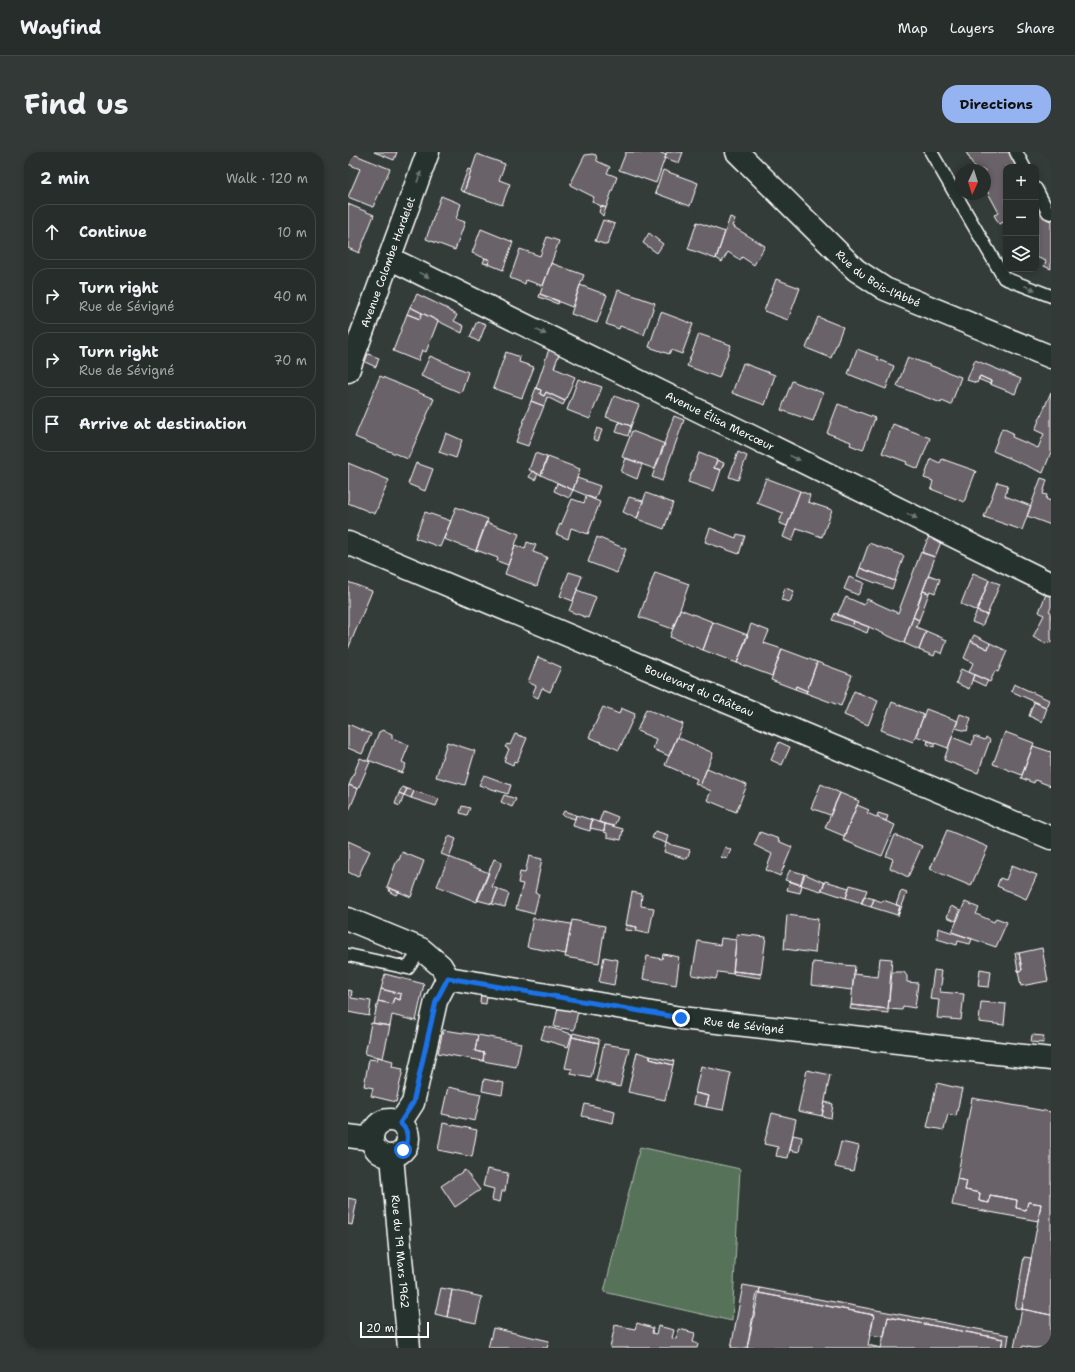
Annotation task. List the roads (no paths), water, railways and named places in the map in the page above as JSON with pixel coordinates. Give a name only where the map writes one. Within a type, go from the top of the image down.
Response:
[{"type":"street","name":"Avenue Colombe Hardelet","points":[[348,371],[428,152]]},
{"type":"street","name":"Rue du Bois-l'Abbé","points":[[737,152],[856,270],[862,274],[885,289],[1051,357]]},
{"type":"street","name":"Avenue Élisa Mercœur","points":[[389,258],[1051,584]]},
{"type":"street","name":"Boulevard du Château","points":[[348,543],[1051,838]]},
{"type":"street","points":[[348,919],[421,949],[441,966],[448,978],[436,1001],[413,1103],[400,1123]]},
{"type":"street","name":"Rue de Sévigné","points":[[448,978],[681,1018],[1051,1058]]},
{"type":"street","points":[[389,1120],[400,1123],[405,1127],[408,1139],[403,1150],[392,1156],[381,1154],[373,1145],[372,1133],[378,1124],[389,1120]]},
{"type":"street","points":[[348,1136],[372,1139]]},
{"type":"street","name":"Rue du 19 Mars 1962","points":[[392,1156],[409,1348]]},
{"type":"lane","points":[[931,152],[1004,278],[1051,296]]},
{"type":"lane","points":[[1016,152],[1022,164]]},
{"type":"lane","points":[[1039,196],[1048,212],[1051,213]]},
{"type":"lane","points":[[348,955],[408,968],[421,949]]}]
